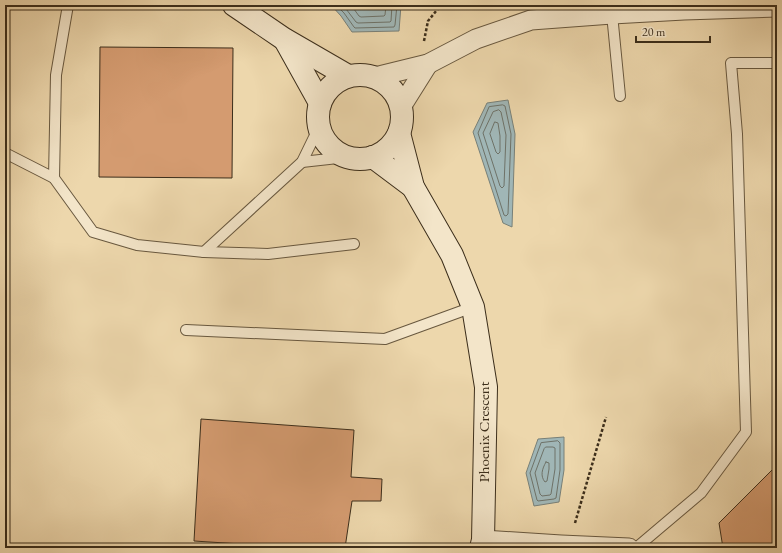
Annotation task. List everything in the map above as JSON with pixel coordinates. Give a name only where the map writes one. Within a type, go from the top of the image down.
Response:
[{"type":"street","points":[[234,5],[284,39],[348,76]]},
{"type":"street","points":[[375,77],[428,64],[531,13],[612,14],[777,7]]},
{"type":"street","points":[[284,39],[320,103]]},
{"type":"street","points":[[401,107],[428,64]]},
{"type":"street","points":[[362,74],[375,77],[392,89],[401,107],[402,120],[399,133],[393,143],[384,152],[373,157],[360,159],[347,157],[335,150],[325,140],[319,128],[318,115],[320,103],[327,91],[336,82],[348,76],[362,74]]},
{"type":"street","name":"Phoenix Crescent","points":[[399,133],[413,187],[452,255],[473,308],[486,387],[482,544]]},
{"type":"street","name":"Phoenix Crescent","points":[[373,157],[413,187]]},
{"type":"street","points":[[482,544],[629,548]]},
{"type":"lane","points":[[54,178],[56,74],[68,5]]},
{"type":"lane","points":[[612,14],[620,96]]},
{"type":"lane","points":[[636,548],[701,493],[746,432],[737,134],[731,63],[777,63]]},
{"type":"lane","points":[[204,252],[302,162],[319,128]]},
{"type":"lane","points":[[5,153],[54,178],[93,232],[137,245],[204,252],[268,254],[354,244]]},
{"type":"lane","points":[[302,162],[347,157]]},
{"type":"lane","points":[[186,330],[385,339],[473,308]]},
{"type":"path","points":[[423,44],[428,21],[441,5]]},
{"type":"path","points":[[574,526],[606,417]]},
{"type":"water","points":[[331,5],[401,5],[399,31],[352,32]]},
{"type":"water","points":[[508,100],[515,134],[512,227],[503,223],[473,132],[487,103]]},
{"type":"water","points":[[564,437],[564,470],[559,502],[534,506],[526,473],[538,439]]},
{"type":"building","points":[[100,47],[233,48],[232,178],[99,177]]},
{"type":"building","points":[[201,419],[354,430],[351,477],[382,479],[381,501],[352,501],[345,548],[303,548],[194,541]]},
{"type":"building","points":[[777,465],[777,548],[723,548],[719,523]]}]
